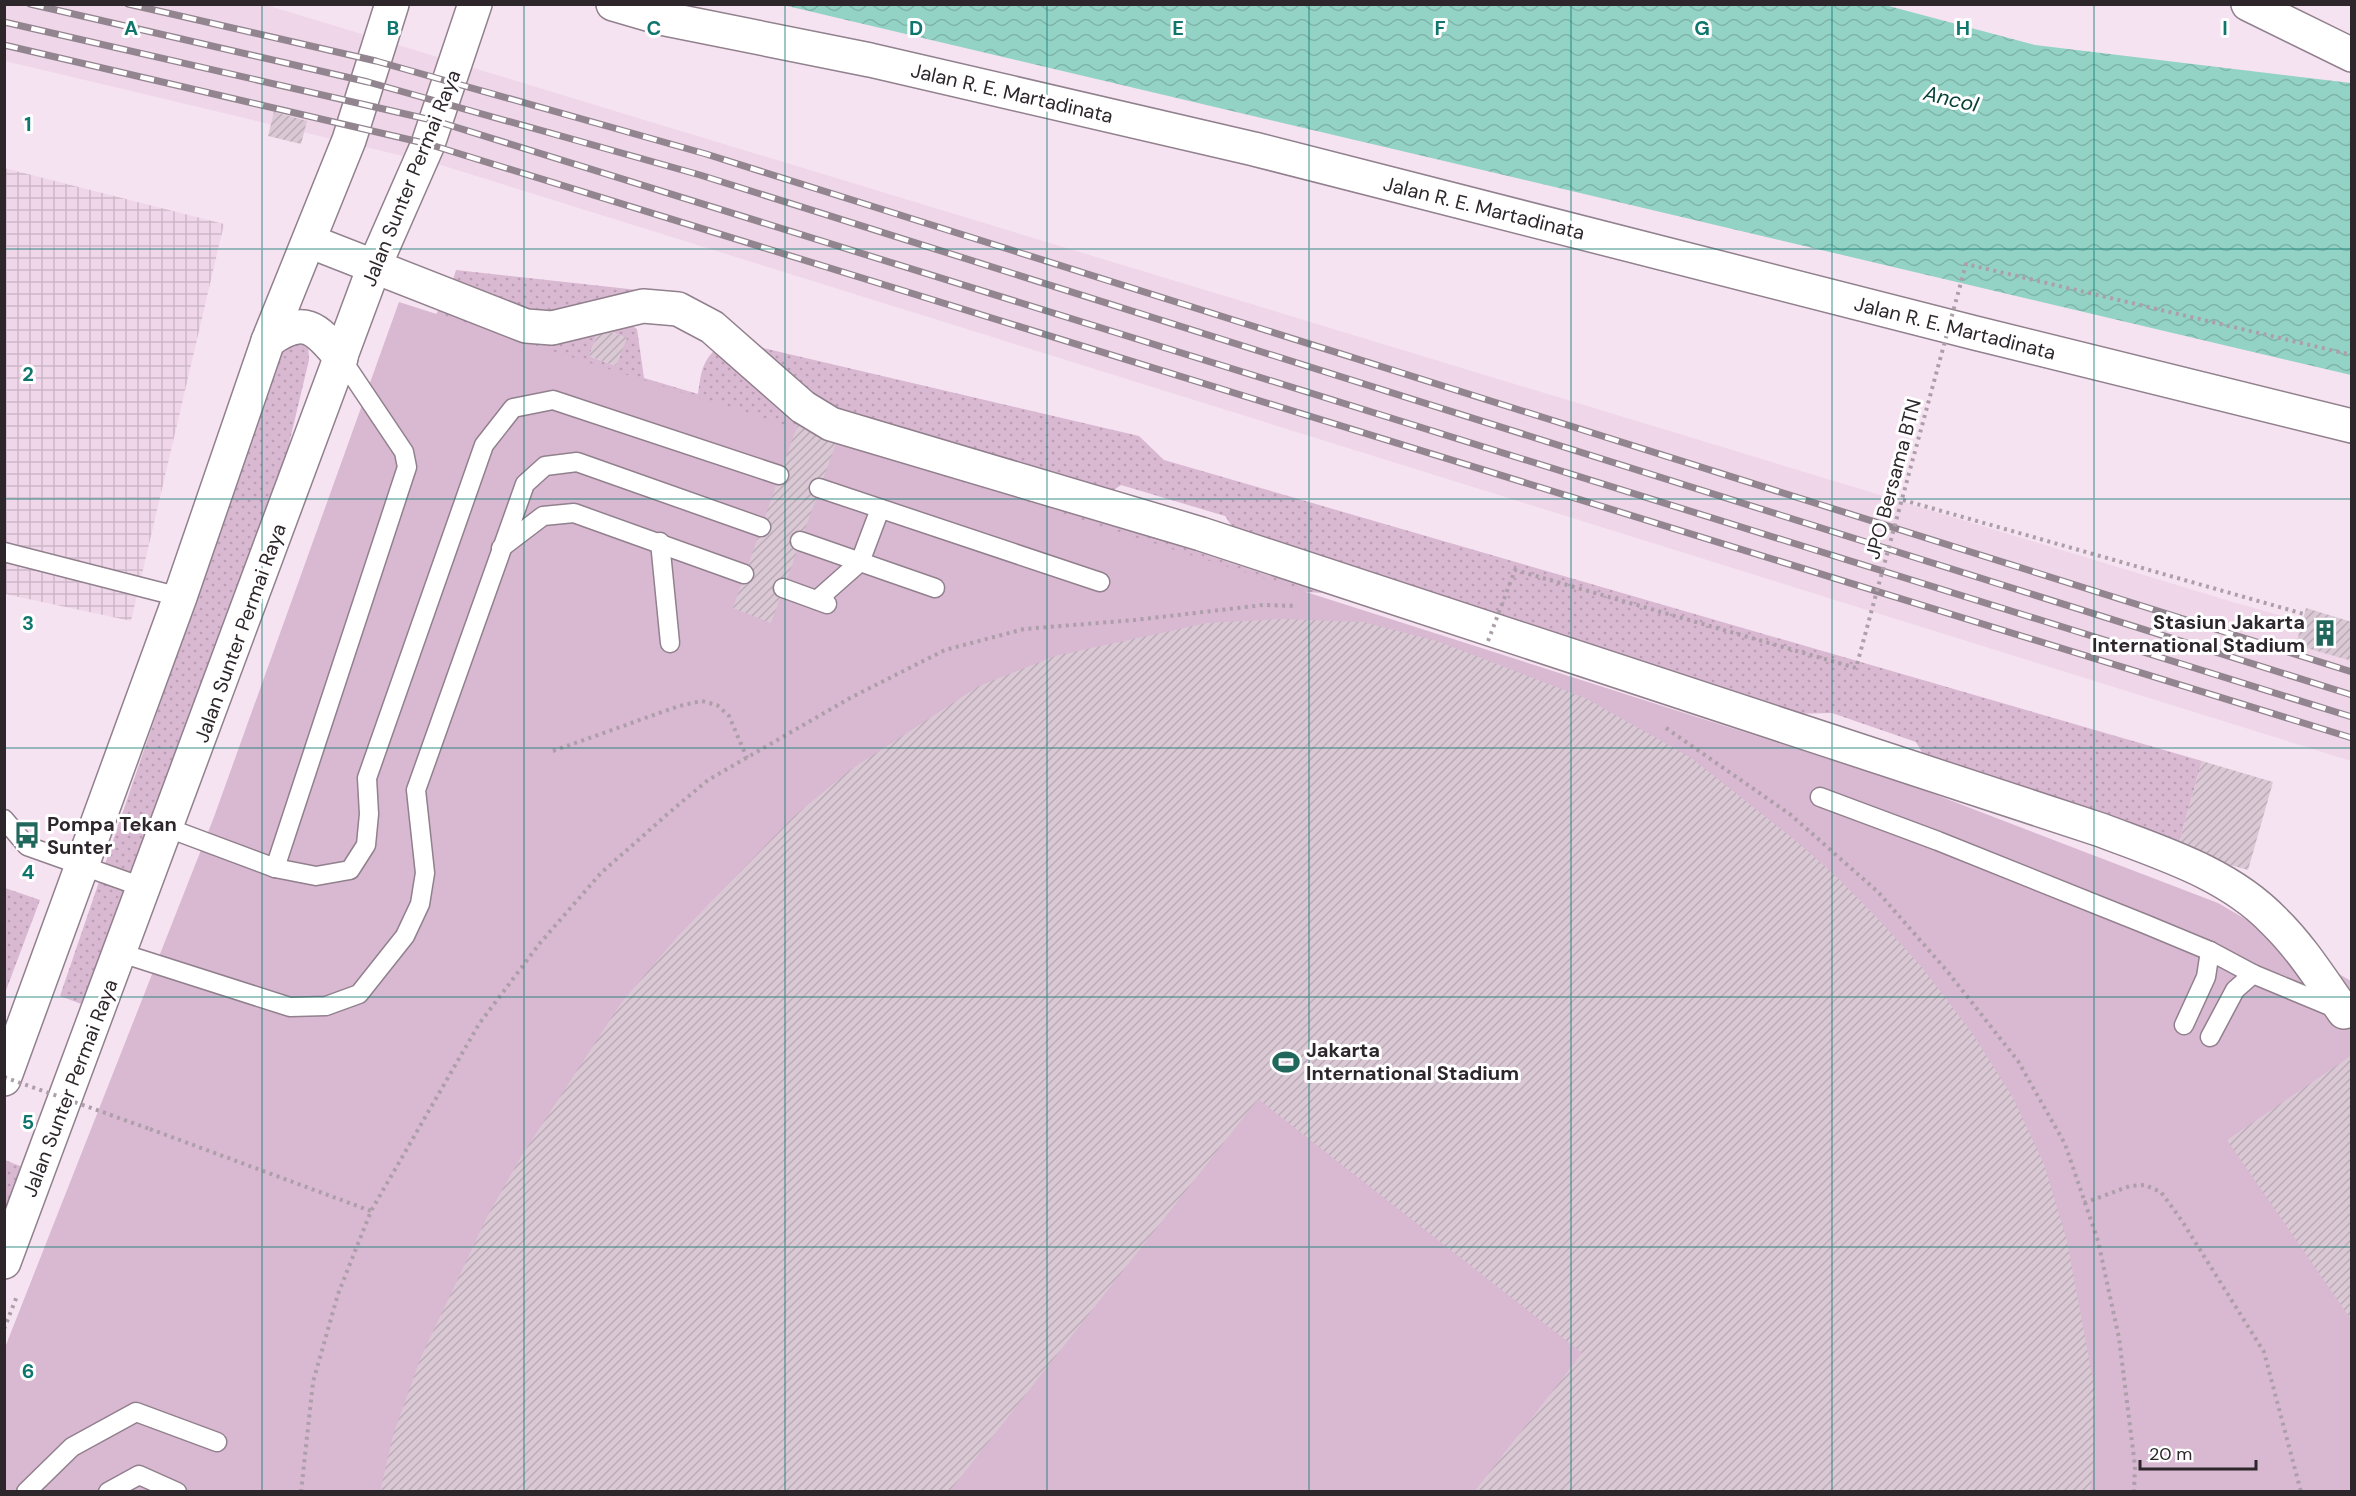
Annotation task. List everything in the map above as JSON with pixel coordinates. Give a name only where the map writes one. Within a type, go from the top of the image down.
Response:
[{"type":"main road","points":[[4,1078],[180,597],[268,341],[349,140],[393,4]]},
{"type":"main road","name":"Jalan Sunter Permai Raya","points":[[4,1262],[168,828],[374,267],[428,144],[475,4]]},
{"type":"main road","name":"Jalan R. E. Martadinata","points":[[613,4],[661,18],[870,60],[1254,149],[1975,333],[2352,426]]},
{"type":"main road","points":[[2248,4],[2352,55]]},
{"type":"main road","points":[[309,242],[526,326],[552,328],[643,306],[678,309],[712,327],[803,407],[831,424],[1201,534],[2101,830],[2193,866],[2236,890],[2286,933],[2348,1013]]},
{"type":"main road","points":[[268,341],[286,328],[303,326],[322,334],[341,358]]},
{"type":"lane","points":[[275,868],[407,467],[404,452],[341,358]]},
{"type":"lane","points":[[168,828],[275,868],[316,876],[350,870],[366,845],[369,813],[367,778],[484,446],[513,408],[553,400],[779,475]]},
{"type":"lane","points":[[121,953],[290,1007],[326,1006],[359,994],[405,936],[420,904],[425,873],[416,790],[525,484],[545,466],[577,462],[761,527]]},
{"type":"lane","points":[[819,489],[1100,582]]},
{"type":"lane","points":[[783,588],[823,602],[860,562],[880,509]]},
{"type":"lane","points":[[501,548],[543,516],[574,513],[744,574]]},
{"type":"lane","points":[[800,541],[934,588]]},
{"type":"lane","points":[[660,542],[670,643]]},
{"type":"lane","points":[[4,552],[180,597]]},
{"type":"lane","points":[[1820,797],[1938,841],[2210,951],[2253,974],[2348,1013]]},
{"type":"lane","points":[[4,819],[27,846],[145,888]]},
{"type":"lane","points":[[2184,1025],[2206,977],[2210,951]]},
{"type":"lane","points":[[2210,1037],[2235,990],[2253,974]]},
{"type":"lane","points":[[26,1491],[72,1447],[136,1412],[217,1442]]},
{"type":"lane","points":[[108,1491],[139,1475],[177,1491]]},
{"type":"path","name":"JPO Bersama BTN","points":[[1488,641],[1515,570],[1856,668],[1966,264],[2352,356]]},
{"type":"path","points":[[1903,500],[2304,614]]},
{"type":"path","points":[[301,1491],[313,1382],[338,1294],[371,1211],[479,1024],[540,943],[601,873],[708,780],[850,698],[945,650],[1024,629],[1135,620],[1263,605],[1298,606]]},
{"type":"path","points":[[553,751],[679,706],[702,701],[717,705],[729,716],[747,758]]},
{"type":"path","points":[[1664,727],[1791,815],[1878,892],[1947,971],[2018,1061],[2065,1144],[2098,1241],[2119,1338],[2135,1466],[2134,1491]]},
{"type":"path","points":[[4,1078],[371,1211]]},
{"type":"path","points":[[2084,1203],[2130,1186],[2145,1185],[2161,1192],[2182,1221],[2264,1352],[2301,1491]]},
{"type":"shaded area","points":[[5,5],[266,5],[2236,603],[2351,635],[2351,761],[441,165],[5,61]]},
{"type":"shaded area","points":[[4,168],[224,224],[131,621],[5,594]]},
{"type":"shaded area","points":[[456,270],[647,291],[551,322],[449,292]]},
{"type":"shaded area","points":[[399,302],[1913,786],[2218,903],[2351,981],[2351,1491],[5,1491],[4,1350],[214,817]]},
{"type":"shaded area","points":[[441,304],[600,328],[589,356],[616,366],[626,338],[607,330],[628,323],[637,329],[644,378],[698,394],[705,364],[717,348],[814,425],[1322,593],[1235,587],[916,496],[798,423],[792,439],[426,336]]},
{"type":"shaded area","points":[[308,341],[309,360],[282,473],[84,1005],[60,996],[282,346]]},
{"type":"shaded area","points":[[755,346],[1139,436],[1164,460],[2202,761],[2177,850],[1924,756],[1916,742],[1832,713],[1788,714],[1244,544],[1225,516],[1121,485],[1101,499],[837,421]]},
{"type":"shaded area","points":[[4,888],[40,900],[5,993]]},
{"type":"shaded area","points":[[5,1160],[25,1168],[5,1224]]},
{"type":"water","name":"Ancol","points":[[783,5],[1885,5],[2035,45],[2351,83],[2351,375]]},
{"type":"building","points":[[274,112],[307,121],[301,144],[268,136]]},
{"type":"building","points":[[600,328],[627,338],[616,366],[589,356]]},
{"type":"building","points":[[798,423],[838,438],[771,623],[733,608]]},
{"type":"building","name":"Stasiun Jakarta International Stadium","points":[[2306,608],[2352,622],[2352,661],[2296,645]]},
{"type":"building","name":"Jakarta International Stadium","points":[[1282,619],[1363,622],[1437,641],[1585,698],[1690,757],[1795,840],[1839,879],[1879,920],[1921,966],[1972,1033],[2012,1096],[2044,1164],[2067,1241],[2095,1391],[2093,1469],[2090,1492],[1474,1492],[1582,1353],[1258,1099],[949,1492],[380,1492],[393,1435],[421,1357],[488,1215],[522,1155],[621,1003],[678,936],[793,817],[850,770],[979,686],[1055,656],[1207,623]]},
{"type":"building","points":[[2202,761],[2273,782],[2248,870],[2177,850]]},
{"type":"building","points":[[2352,1055],[2352,1321],[2227,1140]]},
{"type":"railway","points":[[30,4],[368,82],[700,175],[2352,695]]},
{"type":"railway","points":[[128,4],[376,61],[706,154],[2352,672]]},
{"type":"railway","points":[[4,22],[436,121],[2352,717]]},
{"type":"railway","points":[[4,45],[428,144],[2352,738]]},
{"type":"place","name":"Stasiun Jakarta International Stadium","points":[[2325,633]]},
{"type":"place","name":"Pompa Tekan Sunter","points":[[27,835]]},
{"type":"place","name":"Jakarta International Stadium","points":[[1286,1062]]}]
